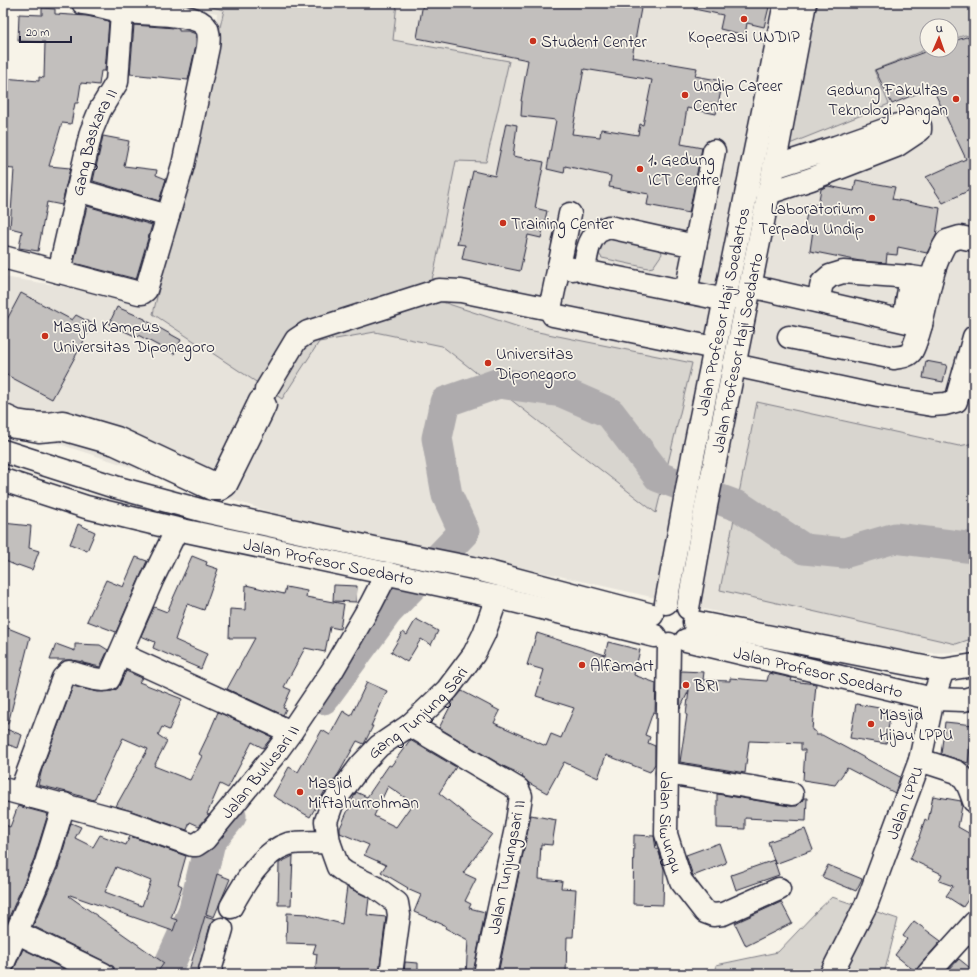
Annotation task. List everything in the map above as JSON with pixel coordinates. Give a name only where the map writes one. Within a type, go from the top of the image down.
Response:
[{"type":"street","points":[[3,257],[140,293],[146,290],[183,165],[208,47],[208,30],[205,24],[199,21],[159,9],[122,12],[92,3]]},
{"type":"street","name":"Jalan Profesor Haji Soedartos","points":[[693,456],[726,300],[785,3]]},
{"type":"street","name":"Jalan Profesor Haji Soedarto","points":[[673,624],[706,506],[805,3]]},
{"type":"street","name":"Gang Baskara II","points":[[58,272],[91,132],[100,110],[117,82],[122,12]]},
{"type":"street","points":[[768,192],[811,180],[896,146],[920,130],[920,126],[917,121],[907,122],[836,147],[774,166]]},
{"type":"street","points":[[686,292],[714,151]]},
{"type":"street","points":[[77,190],[168,216]]},
{"type":"street","points":[[550,309],[570,214]]},
{"type":"street","points":[[584,271],[592,239],[598,232],[609,227],[695,246]]},
{"type":"street","points":[[789,337],[894,358],[903,357],[911,352],[913,322],[921,278],[947,241],[960,237],[974,240]]},
{"type":"street","points":[[560,266],[726,300]]},
{"type":"street","points":[[818,301],[822,283],[830,276],[843,272],[921,278]]},
{"type":"street","points":[[750,286],[913,322]]},
{"type":"street","points":[[266,390],[296,340],[308,332],[439,290],[461,291],[550,309],[554,315],[715,348]]},
{"type":"street","points":[[734,365],[871,394],[924,403],[945,404],[965,399],[974,337]]},
{"type":"street","points":[[3,415],[16,421],[29,423],[48,424],[63,422],[117,438],[213,483],[218,483],[221,481],[260,401],[264,405],[264,409],[226,485],[220,489],[212,489],[115,444],[62,429],[39,431],[15,427],[3,422]]},
{"type":"street","name":"Jalan Profesor Soedarto","points":[[3,451],[115,487],[204,511],[473,568],[933,699],[964,700],[974,697]]},
{"type":"street","name":"Jalan Profesor Haji Soedarto","points":[[673,624],[682,512],[693,456]]},
{"type":"street","name":"Jalan Profesor Soedarto","points":[[3,480],[86,507],[177,529],[497,597],[673,624],[943,670],[974,665]]},
{"type":"street","points":[[204,511],[212,489]]},
{"type":"street","points":[[3,964],[46,863],[64,804],[11,791],[66,674],[69,672],[106,681],[109,679],[152,580],[177,529]]},
{"type":"street","name":"Jalan Bulusari II","points":[[64,804],[127,822],[192,845],[196,845],[205,839],[275,754],[291,732],[332,671],[371,604],[395,575]]},
{"type":"street","name":"Gang Tunjung Sari","points":[[391,974],[399,915],[397,903],[376,888],[346,873],[338,867],[329,842],[326,821],[332,804],[361,765],[379,746],[410,725],[447,690],[474,654],[484,634],[497,597]]},
{"type":"street","name":"Jalan Siwungu","points":[[673,624],[666,834],[681,881],[705,912],[713,915],[723,914],[779,889]]},
{"type":"street","points":[[120,654],[291,732]]},
{"type":"street","name":"Jalan LPPU","points":[[831,974],[867,903],[920,760],[933,699],[943,670]]},
{"type":"street","name":"Jalan Tunjungsari II","points":[[410,725],[518,789],[521,796],[516,828],[485,974]]},
{"type":"street","points":[[920,760],[956,772],[962,776],[966,781],[974,801]]},
{"type":"street","points":[[667,772],[792,794]]},
{"type":"street","points":[[231,908],[250,875],[265,859],[280,848],[289,844],[329,842]]},
{"type":"street","points":[[928,974],[974,923]]},
{"type":"street","points":[[209,974],[222,929]]},
{"type":"street","points":[[16,932],[103,974]]},
{"type":"shaded area","name":"Universitas Diponegoro","points":[[171,3],[974,3],[974,649],[964,652],[921,653],[850,642],[537,571],[326,530],[3,426],[3,277],[152,300],[215,34],[217,13],[170,5]]},
{"type":"shaded area","points":[[197,3],[397,3],[393,40],[509,61],[486,162],[456,161],[435,268],[427,297],[528,330],[692,363],[656,513],[442,346],[375,332],[319,342],[282,399],[153,314],[224,10]]},
{"type":"shaded area","points":[[819,3],[974,3],[974,38],[965,35],[959,37],[959,18],[919,18],[919,52],[874,70],[889,104],[782,147],[803,52]]},
{"type":"shaded area","points":[[601,235],[661,250],[662,254],[653,267],[648,268],[602,258],[596,247]]},
{"type":"shaded area","points":[[757,402],[959,446],[974,443],[974,638],[956,644],[720,590]]},
{"type":"shaded area","points":[[832,897],[898,919],[884,974],[717,974],[716,965],[778,952]]},
{"type":"building","points":[[423,3],[642,3],[632,57],[697,68],[695,76],[723,81],[716,114],[687,108],[681,144],[702,148],[689,213],[647,205],[649,194],[609,187],[611,176],[565,166],[564,173],[547,169],[556,120],[521,116],[521,101],[528,60],[417,38]],"holes":[[[584,69],[652,80],[643,125],[640,124],[638,135],[601,129],[600,137],[572,134]]]},
{"type":"building","name":"Koperasi UNDIP","points":[[695,3],[770,3],[764,27],[747,23],[745,35],[720,29],[723,15],[694,9]]},
{"type":"building","points":[[42,8],[55,9],[55,14],[87,16],[109,21],[105,71],[101,71],[99,85],[81,83],[78,103],[75,103],[71,124],[62,123],[49,166],[70,168],[62,205],[47,202],[38,251],[19,248],[22,231],[10,228],[14,169],[3,168],[3,78],[39,81],[39,77],[44,78],[45,42],[18,41],[19,14],[42,15]]},
{"type":"building","points":[[134,25],[175,28],[179,29],[179,31],[188,31],[196,34],[196,45],[188,80],[130,74]]},
{"type":"building","name":"Gedung Fakultas Teknologi Pangan","points":[[966,37],[974,40],[974,188],[943,203],[926,177],[966,159],[932,87],[892,104],[875,70],[919,54],[919,58],[959,58],[959,39]]},
{"type":"building","name":"Training Center","points":[[506,123],[517,125],[513,156],[544,162],[535,208],[547,211],[541,238],[528,235],[520,271],[462,259],[465,245],[457,244],[473,171],[495,176]]},
{"type":"building","points":[[103,136],[129,141],[124,166],[157,170],[156,175],[166,179],[159,201],[93,181]]},
{"type":"building","name":"Laboratorium Terpadu Undip","points":[[856,180],[895,187],[892,199],[940,208],[936,236],[927,253],[898,247],[897,255],[887,254],[886,263],[860,261],[810,251],[813,230],[804,228],[809,204],[818,205],[821,189],[828,186],[854,191]]},
{"type":"building","points":[[87,206],[152,225],[136,279],[74,263]]},
{"type":"building","name":"Masjid Kampus Universitas Diponegoro","points":[[21,293],[72,320],[76,315],[93,324],[52,399],[3,373],[3,327]]},
{"type":"building","points":[[117,307],[145,319],[181,340],[174,354],[138,335],[137,337],[109,324]]},
{"type":"building","points":[[926,361],[947,365],[943,382],[923,378]]},
{"type":"building","points":[[3,523],[31,526],[29,548],[39,551],[32,570],[3,560]]},
{"type":"building","points":[[78,524],[95,532],[87,551],[70,544]]},
{"type":"building","points":[[192,556],[207,562],[206,565],[218,569],[204,610],[187,604],[175,640],[207,654],[201,669],[153,648],[155,642],[141,636],[154,607],[167,612]]},
{"type":"building","points":[[136,557],[147,561],[116,632],[87,621],[106,580],[123,587]]},
{"type":"building","points":[[246,585],[284,594],[286,587],[307,591],[306,597],[344,604],[340,629],[330,627],[325,652],[305,648],[284,687],[291,690],[283,708],[286,709],[283,715],[227,689],[255,638],[229,638],[230,609],[245,610]]},
{"type":"building","points":[[334,585],[357,586],[356,602],[333,601]]},
{"type":"building","points":[[416,619],[438,631],[431,645],[421,639],[407,662],[391,652],[403,632],[407,635]]},
{"type":"building","points":[[3,626],[30,637],[8,724],[3,723]]},
{"type":"building","points":[[537,633],[605,655],[608,642],[640,650],[634,675],[656,683],[655,713],[653,712],[645,735],[650,737],[648,743],[655,746],[655,764],[650,772],[606,755],[598,778],[564,762],[547,793],[529,783],[522,777],[523,775],[503,766],[439,728],[453,701],[462,691],[500,711],[494,723],[546,746],[551,734],[561,738],[574,708],[536,696],[544,670],[527,665]]},
{"type":"building","points":[[56,644],[75,651],[75,644],[100,645],[108,650],[100,667],[72,660],[50,660]]},
{"type":"building","points":[[126,671],[142,678],[139,682],[182,699],[169,730],[162,727],[158,735],[167,741],[154,766],[190,780],[202,756],[199,754],[218,712],[272,737],[263,748],[252,742],[228,788],[220,784],[207,814],[209,815],[199,826],[190,822],[187,830],[116,806],[148,749],[123,738],[94,800],[38,785],[42,769],[73,686],[98,692],[112,691],[117,689]]},
{"type":"building","points":[[681,671],[704,672],[703,680],[730,681],[730,678],[767,681],[769,673],[792,678],[791,681],[816,684],[812,730],[816,732],[816,735],[822,735],[900,777],[895,793],[847,768],[835,785],[803,780],[805,750],[801,750],[801,743],[749,741],[745,773],[680,762],[689,690],[680,709]]},
{"type":"building","points":[[367,682],[387,691],[371,726],[373,726],[364,744],[357,741],[339,773],[332,783],[330,782],[310,817],[273,796],[289,767],[298,772],[322,730],[330,735],[343,711],[351,716]]},
{"type":"building","name":"Masjid Hijau LPPU","points":[[856,704],[891,710],[886,744],[850,738]]},
{"type":"building","points":[[945,722],[974,725],[973,741],[971,741],[968,763],[941,754]]},
{"type":"building","points":[[3,728],[22,735],[18,748],[3,743]]},
{"type":"building","points":[[410,740],[456,767],[439,793],[468,816],[467,817],[492,834],[463,873],[476,879],[465,901],[471,904],[469,908],[485,912],[473,974],[466,974],[468,940],[445,928],[446,926],[414,912],[421,895],[407,889],[408,888],[381,872],[386,865],[364,855],[369,845],[340,833],[340,828],[356,792],[367,797],[389,765],[391,766]],"holes":[[[388,786],[413,803],[396,827],[374,816]]]},
{"type":"building","points":[[717,794],[790,806],[797,806],[804,798],[807,798],[806,821],[745,818],[745,829],[717,828]]},
{"type":"building","points":[[933,796],[961,801],[962,806],[958,827],[974,836],[974,891],[963,907],[946,896],[953,886],[939,881],[942,874],[910,859],[920,837],[925,819],[928,821]]},
{"type":"building","points":[[18,806],[48,814],[34,859],[3,931],[3,824],[10,827]]},
{"type":"building","points":[[531,815],[556,820],[552,845],[541,844],[539,879],[562,881],[561,888],[576,889],[573,937],[567,937],[566,974],[498,974]]},
{"type":"building","points":[[71,823],[81,827],[75,838],[93,847],[100,835],[126,845],[130,836],[186,856],[178,884],[182,886],[171,918],[177,920],[173,931],[70,895],[69,896],[164,963],[156,974],[115,974],[114,967],[108,963],[33,926],[58,868]],"holes":[[[116,867],[151,881],[142,906],[105,892]]]},
{"type":"building","points":[[805,829],[813,850],[775,864],[768,842]]},
{"type":"building","points":[[634,835],[654,836],[656,849],[658,849],[664,869],[663,905],[633,904]]},
{"type":"building","points":[[719,843],[726,863],[693,876],[686,855]]},
{"type":"building","points":[[293,856],[291,905],[278,905],[279,863]]},
{"type":"building","points":[[774,860],[779,875],[736,890],[731,875]]},
{"type":"building","points":[[828,865],[862,879],[856,891],[822,877]]},
{"type":"building","points":[[217,874],[230,879],[214,917],[206,914]]},
{"type":"building","points":[[347,887],[369,898],[367,915],[386,917],[379,974],[315,974],[317,954],[313,953],[316,944],[286,943],[287,913],[308,914],[342,924]]},
{"type":"building","points":[[781,902],[792,923],[746,946],[735,923]]},
{"type":"building","points":[[205,916],[216,919],[210,926],[197,974],[188,974]]},
{"type":"building","points":[[914,921],[941,941],[919,966],[916,972],[895,955],[907,939],[903,936]]},
{"type":"building","points":[[23,949],[74,974],[10,974],[14,969]]},
{"type":"building","points":[[959,959],[974,971],[974,974],[945,974]]},
{"type":"building","points":[[405,962],[418,963],[418,974],[404,974]]},
{"type":"waterway","points":[[323,699],[387,612],[464,532],[447,495],[437,438],[445,402],[499,383],[562,392],[610,413],[659,477],[740,507],[804,549],[844,553],[895,538],[974,548]]},
{"type":"waterway","points":[[165,974],[193,913],[210,842],[231,816]]},
{"type":"place","name":"Koperasi UNDIP","points":[[744,19]]},
{"type":"place","name":"Student Center","points":[[533,41]]},
{"type":"place","name":"Undip Career Center","points":[[685,95]]},
{"type":"place","name":"Gedung Fakultas Teknologi Pangan","points":[[956,99]]},
{"type":"place","name":"1. Gedung ICT Centre","points":[[640,169]]},
{"type":"place","name":"Laboratorium Terpadu Undip","points":[[872,218]]},
{"type":"place","name":"Training Center","points":[[503,223]]},
{"type":"place","name":"Masjid Kampus Universitas Diponegoro","points":[[45,336]]},
{"type":"place","name":"Universitas Diponegoro","points":[[488,363]]},
{"type":"place","name":"Alfamart","points":[[582,665]]},
{"type":"place","name":"BRI","points":[[686,685]]},
{"type":"place","name":"Masjid Hijau LPPU","points":[[871,724]]},
{"type":"place","name":"Masjid Miftahurrohman","points":[[300,792]]}]
